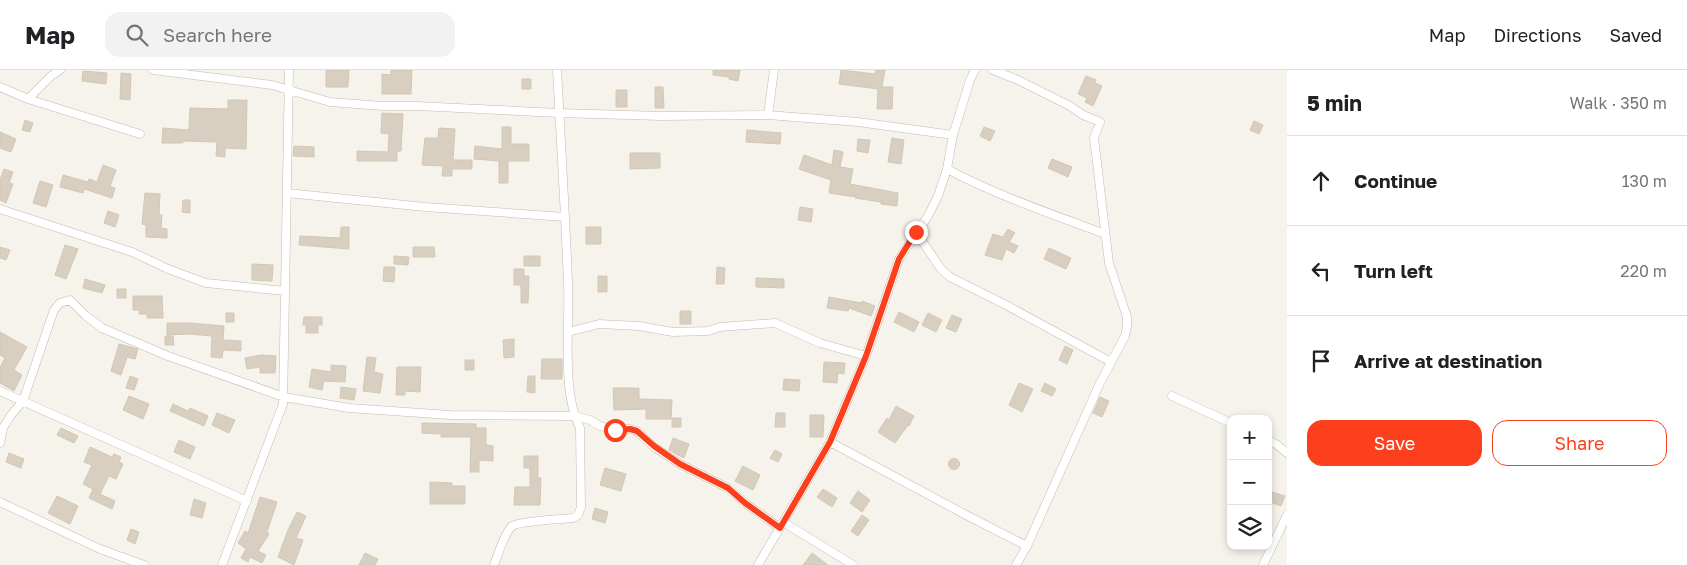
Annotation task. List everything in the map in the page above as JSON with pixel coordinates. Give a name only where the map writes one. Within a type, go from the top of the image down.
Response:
[{"type":"street","points":[[28,99],[51,76],[60,70]]},
{"type":"street","points":[[153,70],[272,85],[330,102],[559,113],[661,116],[768,115],[858,122],[953,135]]},
{"type":"street","points":[[222,565],[284,397],[289,70]]},
{"type":"street","points":[[494,565],[504,539],[512,526],[521,523],[573,518],[578,515],[581,507],[580,428],[574,416],[569,386],[568,284],[557,70]]},
{"type":"street","points":[[768,115],[774,70]]},
{"type":"street","points":[[758,565],[830,442],[866,356],[899,259],[928,216],[938,196],[948,169],[953,135],[970,80],[975,70]]},
{"type":"street","points":[[993,70],[1018,80],[1070,106],[1083,115],[1100,122],[1094,138],[1105,234],[1109,262],[1127,317],[1125,336],[1100,383],[1027,546],[1016,565]]},
{"type":"street","points":[[0,87],[28,99],[140,134]]},
{"type":"street","points":[[948,169],[1045,213],[1105,234]]},
{"type":"street","points":[[287,193],[425,207],[565,217]]},
{"type":"street","points":[[0,209],[132,252],[168,269],[206,283],[286,291]]},
{"type":"street","points":[[916,232],[941,269],[950,277],[1111,362]]},
{"type":"street","points":[[0,443],[7,422],[22,401],[54,310],[60,304],[70,300],[102,328],[168,356],[284,397],[349,408],[450,415],[574,416],[615,430],[630,429],[637,431],[654,446],[680,464],[728,488],[745,503],[853,565]]},
{"type":"street","points":[[568,332],[599,324],[639,326],[672,332],[708,331],[720,327],[774,323],[820,343],[866,356]]},
{"type":"street","points":[[0,391],[247,501]]},
{"type":"street","points":[[1172,396],[1227,421]]},
{"type":"street","points":[[830,442],[1027,546]]},
{"type":"street","points":[[1272,442],[1287,453]]},
{"type":"street","points":[[0,502],[100,549],[144,565]]},
{"type":"street","points":[[1263,565],[1287,515]]},
{"type":"building","points":[[326,70],[349,70],[348,87],[326,87]]},
{"type":"building","points":[[391,70],[412,70],[411,94],[382,94],[382,74],[391,75]]},
{"type":"building","points":[[713,70],[740,70],[738,81],[729,79],[729,77],[713,75]]},
{"type":"building","points":[[841,70],[875,74],[876,70],[885,70],[882,87],[893,87],[892,109],[877,109],[878,89],[839,84]]},
{"type":"building","points":[[83,71],[107,73],[106,84],[82,81]]},
{"type":"building","points":[[121,73],[131,74],[130,100],[120,99]]},
{"type":"building","points":[[1086,76],[1096,80],[1095,83],[1102,86],[1093,106],[1085,102],[1087,98],[1078,94]]},
{"type":"building","points":[[522,79],[531,79],[531,89],[522,89]]},
{"type":"building","points":[[655,87],[663,87],[664,108],[655,108]]},
{"type":"building","points":[[616,90],[627,90],[627,107],[616,107]]},
{"type":"building","points":[[228,100],[247,100],[246,149],[225,148],[225,157],[216,156],[217,142],[183,141],[183,143],[162,143],[163,128],[189,130],[190,108],[228,109]]},
{"type":"building","points":[[382,113],[403,114],[401,151],[397,151],[397,161],[357,161],[357,151],[388,152],[389,134],[381,133]]},
{"type":"building","points":[[25,120],[33,123],[30,132],[22,130]]},
{"type":"building","points":[[1254,121],[1263,125],[1259,134],[1250,130]]},
{"type":"building","points":[[502,127],[511,127],[511,144],[529,144],[529,161],[508,161],[508,183],[499,183],[499,161],[474,159],[475,146],[502,149]]},
{"type":"building","points":[[984,127],[995,131],[990,141],[980,136]]},
{"type":"building","points":[[439,128],[455,129],[453,160],[472,160],[472,169],[452,169],[452,176],[442,176],[443,166],[422,165],[425,138],[438,138]]},
{"type":"building","points":[[747,130],[781,133],[780,144],[746,142]]},
{"type":"building","points":[[0,132],[16,139],[11,152],[0,148]]},
{"type":"building","points":[[892,138],[904,140],[901,164],[888,162]]},
{"type":"building","points":[[858,139],[870,140],[868,153],[857,151]]},
{"type":"building","points":[[294,146],[314,147],[314,157],[293,156]]},
{"type":"building","points":[[834,150],[843,152],[840,167],[853,169],[850,184],[898,193],[897,206],[829,193],[831,180],[799,169],[804,155],[832,165]]},
{"type":"building","points":[[630,153],[660,153],[660,168],[630,169]]},
{"type":"building","points":[[1052,159],[1072,167],[1068,177],[1048,168]]},
{"type":"building","points":[[103,165],[116,170],[110,186],[115,188],[112,198],[84,189],[83,193],[60,187],[63,175],[88,182],[89,179],[97,182]]},
{"type":"building","points":[[4,169],[13,172],[9,183],[13,184],[6,203],[0,200],[0,180]]},
{"type":"building","points":[[40,181],[53,185],[46,207],[33,203]]},
{"type":"building","points":[[145,193],[160,194],[159,215],[162,215],[161,228],[167,229],[167,238],[146,237],[146,225],[142,224]]},
{"type":"building","points":[[183,200],[190,200],[190,213],[182,212]]},
{"type":"building","points":[[800,207],[813,209],[811,222],[798,220]]},
{"type":"building","points":[[108,211],[119,215],[115,227],[104,223]]},
{"type":"building","points":[[341,227],[349,227],[349,249],[299,245],[300,236],[340,238]]},
{"type":"building","points":[[586,227],[601,227],[601,244],[586,244]]},
{"type":"building","points":[[1008,229],[1015,233],[1009,242],[1018,246],[1014,253],[1006,249],[1002,260],[985,255],[993,234],[1003,237]]},
{"type":"building","points":[[65,245],[78,249],[66,279],[55,275]]},
{"type":"building","points":[[0,247],[10,250],[6,260],[0,258]]},
{"type":"building","points":[[413,247],[434,247],[435,257],[413,257]]},
{"type":"building","points":[[1049,248],[1071,258],[1066,269],[1044,259]]},
{"type":"building","points":[[394,256],[409,257],[408,265],[394,264]]},
{"type":"building","points":[[524,256],[540,256],[540,266],[524,266]]},
{"type":"building","points":[[252,264],[273,265],[272,281],[252,280]]},
{"type":"building","points":[[384,267],[395,267],[394,282],[383,281]]},
{"type":"building","points":[[717,267],[725,268],[724,284],[716,284]]},
{"type":"building","points":[[514,269],[524,269],[524,276],[529,276],[528,303],[521,303],[521,285],[514,285]]},
{"type":"building","points":[[598,276],[607,276],[607,292],[598,292]]},
{"type":"building","points":[[756,278],[784,279],[784,288],[756,287]]},
{"type":"building","points":[[85,279],[105,285],[102,293],[83,288]]},
{"type":"building","points":[[117,289],[126,289],[126,298],[117,298]]},
{"type":"building","points":[[133,296],[162,296],[163,318],[147,318],[147,314],[139,314],[139,310],[133,310]]},
{"type":"building","points":[[829,297],[861,303],[862,301],[875,306],[871,316],[849,308],[848,311],[827,308]]},
{"type":"building","points":[[680,311],[691,311],[691,324],[680,324]]},
{"type":"building","points":[[899,312],[919,322],[914,332],[894,322]]},
{"type":"building","points":[[226,313],[234,313],[234,322],[226,322]]},
{"type":"building","points":[[928,313],[942,320],[936,332],[922,325]]},
{"type":"building","points":[[952,315],[962,319],[956,332],[946,328]]},
{"type":"building","points":[[304,317],[322,317],[322,325],[318,325],[318,333],[306,333],[306,325],[303,325]]},
{"type":"building","points":[[167,323],[224,326],[223,340],[241,341],[241,351],[223,350],[222,358],[211,357],[212,336],[167,335]]},
{"type":"building","points":[[0,332],[27,347],[14,370],[22,375],[14,391],[0,383],[0,367],[5,358],[0,355]]},
{"type":"building","points":[[165,336],[173,336],[174,345],[165,345]]},
{"type":"building","points":[[514,339],[514,357],[504,358],[503,340]]},
{"type":"building","points":[[119,344],[138,349],[135,359],[127,357],[121,375],[111,371]]},
{"type":"building","points":[[1065,346],[1073,350],[1067,364],[1059,360]]},
{"type":"building","points":[[261,355],[276,356],[275,373],[260,373],[260,367],[247,369],[245,358]]},
{"type":"building","points":[[367,357],[376,358],[374,372],[383,374],[380,393],[363,391]]},
{"type":"building","points":[[542,359],[562,359],[562,379],[541,379]]},
{"type":"building","points":[[465,360],[474,360],[474,370],[465,370]]},
{"type":"building","points":[[824,362],[845,363],[844,374],[838,373],[837,383],[823,382]]},
{"type":"building","points":[[331,365],[346,366],[345,382],[324,381],[322,390],[309,387],[312,369],[331,372]]},
{"type":"building","points":[[397,367],[421,367],[420,392],[405,391],[405,395],[396,395]]},
{"type":"building","points":[[130,376],[138,379],[134,390],[126,388]]},
{"type":"building","points":[[528,376],[535,376],[535,393],[527,392]]},
{"type":"building","points":[[784,379],[800,380],[799,391],[783,390]]},
{"type":"building","points":[[1019,383],[1033,389],[1022,412],[1009,405]]},
{"type":"building","points":[[1045,383],[1056,389],[1052,396],[1041,391]]},
{"type":"building","points":[[341,387],[356,389],[354,400],[340,398]]},
{"type":"building","points":[[613,388],[639,388],[639,399],[672,400],[671,419],[646,419],[646,409],[614,410]]},
{"type":"building","points":[[129,396],[149,404],[143,419],[123,410]]},
{"type":"building","points":[[1100,397],[1109,401],[1102,417],[1093,413]]},
{"type":"building","points":[[173,404],[188,411],[190,408],[208,416],[204,426],[170,411]]},
{"type":"building","points":[[896,406],[914,416],[909,426],[895,443],[878,432],[887,418],[889,420]]},
{"type":"building","points":[[217,413],[235,420],[229,433],[212,425]]},
{"type":"building","points":[[776,413],[785,413],[785,427],[775,427]]},
{"type":"building","points":[[810,415],[824,415],[823,437],[810,437]]},
{"type":"building","points":[[672,418],[681,418],[681,427],[672,427]]},
{"type":"building","points":[[422,423],[476,424],[476,428],[486,428],[486,445],[493,446],[493,461],[479,460],[479,472],[470,472],[471,437],[441,437],[441,434],[422,433]]},
{"type":"building","points":[[61,428],[78,436],[74,443],[57,435]]},
{"type":"building","points":[[673,438],[689,444],[684,458],[669,450]]},
{"type":"building","points":[[179,440],[195,447],[190,459],[174,452]]},
{"type":"building","points":[[90,447],[112,457],[114,454],[121,457],[119,462],[123,464],[116,479],[109,476],[100,494],[115,501],[112,509],[89,498],[93,489],[83,484],[92,465],[84,462]]},
{"type":"building","points":[[775,450],[782,454],[778,462],[770,458]]},
{"type":"building","points":[[9,453],[24,459],[21,468],[6,462]]},
{"type":"building","points":[[524,456],[538,456],[538,478],[541,478],[540,505],[514,505],[515,487],[530,487],[530,468],[524,468]]},
{"type":"building","points":[[952,459],[956,459],[959,464],[958,468],[952,469],[949,466],[949,462]]},
{"type":"building","points":[[743,466],[760,475],[753,490],[735,481]]},
{"type":"building","points":[[605,468],[626,474],[621,491],[600,485]]},
{"type":"building","points":[[430,482],[452,483],[452,486],[465,486],[465,504],[430,504]]},
{"type":"building","points":[[823,489],[837,498],[832,507],[817,497]]},
{"type":"building","points":[[858,491],[870,500],[862,512],[850,503]]},
{"type":"building","points":[[1272,492],[1285,496],[1281,506],[1272,503]]},
{"type":"building","points":[[57,496],[78,506],[70,524],[48,513]]},
{"type":"building","points":[[260,497],[277,502],[267,532],[269,534],[258,551],[266,555],[262,563],[250,557],[248,562],[241,558],[246,549],[238,543],[245,531],[248,533]]},
{"type":"building","points":[[194,499],[206,503],[202,518],[190,515]]},
{"type":"building","points":[[595,508],[608,512],[605,523],[592,519]]},
{"type":"building","points":[[297,512],[306,516],[296,538],[303,540],[294,565],[278,557]]},
{"type":"building","points":[[862,515],[869,520],[858,536],[851,531]]},
{"type":"building","points":[[131,529],[139,532],[135,544],[127,540]]},
{"type":"building","points":[[365,553],[378,559],[375,565],[359,565]]},
{"type":"building","points":[[812,553],[828,565],[803,565]]},
{"type":"route","points":[[615,430],[630,429],[637,431],[654,446],[680,464],[728,488],[745,503],[780,528],[830,442],[866,356],[899,259],[916,232]]}]
